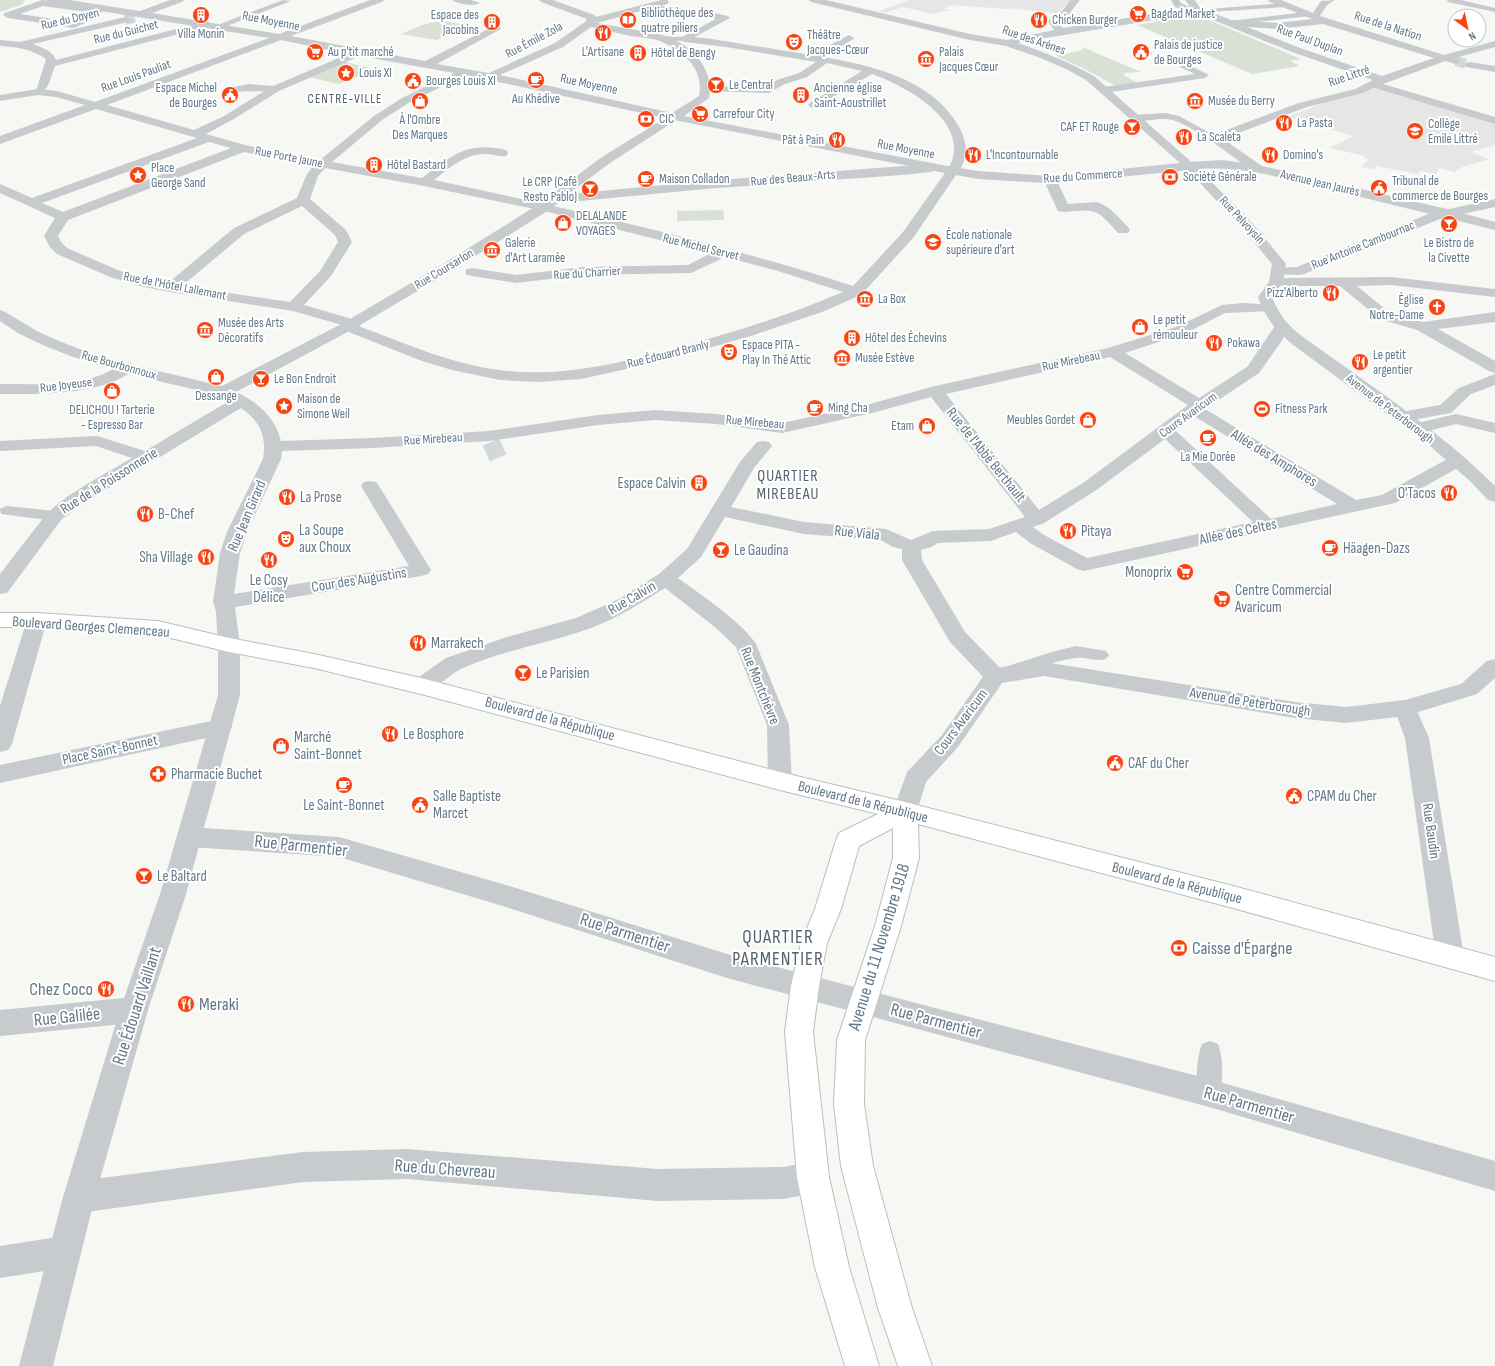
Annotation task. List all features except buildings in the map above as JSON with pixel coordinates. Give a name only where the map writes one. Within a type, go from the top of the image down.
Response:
[{"type":"main road","name":"Boulevard Georges Clemenceau","points":[[0,620],[37,620],[158,628],[229,645]]},
{"type":"main road","name":"Boulevard de la République","points":[[229,645],[314,661],[421,686],[780,781],[905,811],[1233,897],[1495,969]]},
{"type":"main road","points":[[862,1366],[832,1267],[813,1177],[799,1032],[805,986],[814,943],[828,909],[848,840],[905,811]]},
{"type":"main road","name":"Avenue du 11 Novembre 1918","points":[[905,811],[906,858],[888,926],[851,1040],[849,1104],[857,1166],[896,1308],[915,1366]]},
{"type":"street","points":[[140,15],[179,0]]},
{"type":"street","name":"Rue Louis Pauliat","points":[[0,140],[379,0]]},
{"type":"street","points":[[544,0],[591,17],[590,23]]},
{"type":"street","points":[[590,23],[671,0]]},
{"type":"street","name":"Rue des Arènes","points":[[814,0],[970,37],[1008,43],[1072,68],[1090,78],[1134,118],[1181,156],[1190,166]]},
{"type":"street","points":[[1060,32],[1053,21],[1066,12],[1075,0]]},
{"type":"street","points":[[1190,0],[1199,12],[1218,20],[1230,23],[1278,26],[1327,2]]},
{"type":"street","name":"Rue de la Nation","points":[[1273,0],[1305,13],[1444,58]]},
{"type":"street","points":[[0,15],[44,1],[49,4],[98,11],[84,17],[91,17],[74,25],[8,15],[44,1]]},
{"type":"street","name":"Rue Moyenne","points":[[44,1],[219,26],[490,76],[674,117],[930,168],[953,171]]},
{"type":"street","points":[[1311,1],[1327,2]]},
{"type":"street","points":[[563,7],[580,3]]},
{"type":"street","points":[[650,7],[700,13],[725,18],[685,39]]},
{"type":"street","points":[[1008,43],[1020,39],[1060,32],[1199,12]]},
{"type":"street","name":"Rue du Doyen","points":[[22,44],[125,20]]},
{"type":"street","points":[[590,23],[660,38],[693,57],[703,73],[706,88],[769,90],[781,82],[803,75],[825,60]]},
{"type":"street","name":"Rue Émile Zola","points":[[490,76],[558,45],[590,23]]},
{"type":"street","name":"Rue Paul Duplan","points":[[1230,23],[1378,82],[1494,120]]},
{"type":"street","name":"Rue du Guichet","points":[[51,64],[207,24]]},
{"type":"street","points":[[426,65],[496,28]]},
{"type":"street","points":[[812,58],[849,38]]},
{"type":"street","name":"Rue Édouard Branly","points":[[350,325],[363,333],[428,358],[452,365],[500,375],[537,377],[581,374],[656,358],[817,310],[856,292],[908,235],[958,164],[962,145],[949,118],[927,98],[896,80],[870,71],[825,60],[709,41],[685,39]]},
{"type":"street","points":[[0,44],[22,44],[34,47],[51,58],[51,64],[42,81],[42,89],[38,92]]},
{"type":"street","name":"Rue Littré","points":[[1214,138],[1303,105],[1359,91],[1378,82],[1444,58],[1495,44]]},
{"type":"street","points":[[196,134],[228,118],[275,89],[359,53]]},
{"type":"street","points":[[1470,65],[1495,69]]},
{"type":"street","points":[[814,105],[870,71]]},
{"type":"street","points":[[171,288],[239,231],[303,200],[312,176],[322,164],[378,118],[406,100],[464,72]]},
{"type":"street","name":"Rue Coursarlon","points":[[224,392],[350,325],[448,267],[544,207],[606,160],[704,98],[706,88]]},
{"type":"street","name":"Rue Porte Jaune","points":[[0,98],[38,92],[57,94],[243,148],[424,182],[544,207]]},
{"type":"street","points":[[38,206],[209,138]]},
{"type":"street","points":[[1214,138],[1258,169]]},
{"type":"street","points":[[0,188],[62,217],[243,148]]},
{"type":"street","points":[[424,182],[457,158],[470,152],[485,150],[502,153]]},
{"type":"street","name":"Avenue Jean Jaurès","points":[[1190,166],[1222,164],[1258,169],[1447,213],[1495,226]]},
{"type":"street","name":"Rue du Commerce","points":[[953,171],[978,175],[1050,180],[1190,166]]},
{"type":"street","name":"Rue Pelvoysin","points":[[1190,166],[1198,177],[1211,188],[1263,243],[1279,264],[1277,277]]},
{"type":"street","name":"Rue des Beaux-Arts","points":[[560,195],[580,197],[705,185],[930,168]]},
{"type":"street","points":[[1050,180],[1063,208],[1096,206],[1108,214],[1123,230]]},
{"type":"street","points":[[294,307],[326,273],[345,242],[341,233],[303,200]]},
{"type":"street","name":"Rue Antoine Cambournac","points":[[1277,277],[1299,271],[1436,216],[1495,203]]},
{"type":"street","name":"Rue Michel Servet","points":[[544,207],[783,268],[856,292]]},
{"type":"street","name":"Rue de l'Hôtel Lallemant","points":[[62,217],[51,236],[55,244],[62,251],[115,274],[171,288],[294,307],[347,322],[350,325]]},
{"type":"street","name":"Rue du Charrier","points":[[448,267],[516,279],[583,271],[691,268],[723,252]]},
{"type":"street","points":[[1282,326],[1269,308],[1265,297],[1277,277],[1344,282],[1391,281],[1495,293]]},
{"type":"street","points":[[1344,282],[1385,316],[1422,327],[1495,368]]},
{"type":"street","name":"Rue Mirebeau","points":[[274,446],[490,439],[598,420],[655,415],[716,419],[782,428],[872,408],[934,391],[1112,352],[1181,330],[1222,309],[1243,307],[1269,308]]},
{"type":"street","name":"Rue Bourbonnoux","points":[[0,315],[30,334],[64,348],[129,368],[224,392],[242,401]]},
{"type":"street","points":[[1422,327],[1495,317]]},
{"type":"street","name":"Cours Avaricum","points":[[1028,522],[1089,487],[1196,407],[1253,370],[1273,342],[1282,326]]},
{"type":"street","name":"Avenue de Peterborough","points":[[1282,326],[1418,429],[1457,461],[1495,496]]},
{"type":"street","name":"Allée des Amphores","points":[[1112,352],[1354,507]]},
{"type":"street","name":"Rue Joyeuse","points":[[0,389],[39,389],[85,384],[103,380],[129,368]]},
{"type":"street","points":[[1401,417],[1445,409],[1465,390],[1495,379]]},
{"type":"street","name":"Rue de l'Abbé Berthault","points":[[934,391],[1028,522]]},
{"type":"street","points":[[242,401],[261,416],[271,434],[274,446]]},
{"type":"street","name":"Rue de la Poissonnerie","points":[[0,588],[55,516],[74,501],[220,412],[242,401]]},
{"type":"street","points":[[1418,429],[1456,419],[1495,428]]},
{"type":"street","name":"Rue Calvin","points":[[421,686],[454,663],[515,642],[583,623],[626,604],[666,578],[694,553],[746,466],[763,446],[782,428]]},
{"type":"street","points":[[1165,430],[1268,526]]},
{"type":"street","points":[[0,446],[97,441],[146,457]]},
{"type":"street","name":"Rue Jean Girard","points":[[229,645],[226,611],[223,602],[230,553],[236,532],[272,459],[274,446]]},
{"type":"street","name":"Allée des Celtes","points":[[1028,522],[1037,539],[1084,565],[1388,499],[1457,461]]},
{"type":"street","name":"Cour des Augustins","points":[[223,602],[421,570],[370,486]]},
{"type":"street","name":"Rue Viala","points":[[721,510],[804,528],[886,535],[900,543],[911,546]]},
{"type":"street","points":[[995,676],[956,637],[912,560],[911,546],[924,543],[933,537],[990,535],[1028,522]]},
{"type":"street","name":"Rue Montchèvre","points":[[666,578],[723,623],[745,644],[778,725],[780,781]]},
{"type":"street","points":[[0,744],[37,620]]},
{"type":"street","name":"Rue Édouard Vaillant","points":[[36,1366],[79,1196],[134,1010],[174,894],[221,727],[229,695],[229,645]]},
{"type":"street","name":"Avenue de Peterborough","points":[[995,676],[1044,669],[1295,710],[1346,715],[1405,708],[1469,689],[1495,666]]},
{"type":"street","name":"Cours Avaricum","points":[[905,811],[915,778],[950,741],[995,676]]},
{"type":"street","name":"Rue Baudin","points":[[1405,708],[1417,738],[1450,957]]},
{"type":"street","name":"Place Saint-Bonnet","points":[[0,774],[221,727]]},
{"type":"street","name":"Rue Parmentier","points":[[190,837],[339,847],[506,896],[727,966],[1209,1093],[1495,1176]]},
{"type":"street","name":"Rue Galilée","points":[[0,1023],[134,1010]]},
{"type":"street","name":"Rue du Chevreau","points":[[79,1196],[303,1167],[407,1164],[658,1185],[784,1183],[813,1177]]},
{"type":"street","points":[[0,1262],[64,1252]]},
{"type":"lane","points":[[456,0],[476,3]]},
{"type":"lane","points":[[1176,0],[1178,5],[1199,12],[1305,13]]},
{"type":"lane","points":[[1186,0],[1199,12]]},
{"type":"lane","points":[[1451,0],[1495,10]]},
{"type":"lane","name":"Rue Moyenne","points":[[219,26],[287,2]]},
{"type":"lane","points":[[1218,20],[1305,13]]},
{"type":"lane","points":[[1230,23],[1305,13]]},
{"type":"lane","points":[[660,38],[685,39]]},
{"type":"lane","points":[[1444,58],[1456,60]]},
{"type":"lane","points":[[1104,90],[1205,75],[1183,65]]},
{"type":"lane","points":[[237,89],[248,86],[275,89]]},
{"type":"lane","points":[[1134,118],[1166,116],[1176,118],[1214,138]]},
{"type":"lane","points":[[6,511],[55,516]]},
{"type":"lane","points":[[995,676],[1058,656],[1100,649]]},
{"type":"lane","points":[[1209,1093],[1210,1052]]},
{"type":"shaded area","points":[[0,0],[25,0],[21,5],[0,12]]},
{"type":"shaded area","points":[[909,0],[1070,0],[1057,14],[1010,8],[1009,9],[1022,10],[950,5],[944,9],[950,10],[933,14],[903,7],[885,13],[879,11]]},
{"type":"shaded area","points":[[1189,16],[1202,17],[1301,59],[1290,61],[1300,66],[1252,74],[1137,25]]},
{"type":"shaded area","points":[[434,22],[470,25],[456,29],[458,30],[437,40],[401,34],[422,25]]},
{"type":"shaded area","points":[[1082,47],[1141,72],[1123,73],[1125,74],[1123,75],[1138,83],[1116,86],[1083,68],[1056,56],[1083,50]]},
{"type":"shaded area","points":[[345,62],[375,69],[339,84],[308,77]]},
{"type":"shaded area","name":"Collège Emile Littré","points":[[1375,89],[1495,122],[1495,145],[1471,152],[1489,159],[1462,167],[1455,172],[1439,168],[1436,174],[1420,171],[1418,174],[1376,166],[1374,169],[1361,167],[1369,159],[1363,157],[1365,156],[1330,148],[1354,136],[1287,117],[1326,102]]},
{"type":"shaded area","points":[[723,210],[724,220],[677,221],[677,211]]},
{"type":"tunnel","points":[[125,20],[137,17]]},
{"type":"tunnel","points":[[1456,61],[1470,65]]},
{"type":"tunnel","points":[[491,442],[498,458]]},
{"type":"place","name":"Bagdad Market","points":[[1138,14]]},
{"type":"place","name":"Villa Monin","points":[[201,15]]},
{"type":"place","name":"Bibliothèque des quatre piliers","points":[[628,20]]},
{"type":"place","name":"Chicken Burger","points":[[1039,20]]},
{"type":"place","name":"Espace des Jacobins","points":[[492,22]]},
{"type":"place","name":"L'Artisane","points":[[603,33]]},
{"type":"place","name":"Théâtre Jacques-Cœur","points":[[794,42]]},
{"type":"place","name":"Au p'tit marché","points":[[315,52]]},
{"type":"place","name":"Palais de justice de Bourges","points":[[1141,52]]},
{"type":"place","name":"Hôtel de Bengy","points":[[638,53]]},
{"type":"place","name":"Palais Jacques Cœur","points":[[926,59]]},
{"type":"place","name":"Louis XI","points":[[346,73]]},
{"type":"place","name":"Au Khédive","points":[[536,80]]},
{"type":"place","name":"Bourges Louis XI","points":[[413,81]]},
{"type":"place","name":"Le Central","points":[[716,85]]},
{"type":"place","name":"Espace Michel de Bourges","points":[[230,95]]},
{"type":"place","name":"Ancienne église Saint-Aoustrillet","points":[[801,95]]},
{"type":"place","name":"À l'Ombre Des Marques","points":[[420,101]]},
{"type":"place","name":"Musée du Berry","points":[[1195,101]]},
{"type":"place","name":"Carrefour City","points":[[700,114]]},
{"type":"place","name":"CIC","points":[[646,119]]},
{"type":"place","name":"La Pasta","points":[[1284,123]]},
{"type":"place","name":"CAF ET Rouge","points":[[1132,127]]},
{"type":"place","name":"Collège Emile Littré","points":[[1415,131]]},
{"type":"place","name":"La Scaleta","points":[[1184,137]]},
{"type":"place","name":"Pât à Pain","points":[[837,140]]},
{"type":"place","name":"L'Incontournable","points":[[973,155]]},
{"type":"place","name":"Domino's","points":[[1270,155]]},
{"type":"place","name":"Hôtel Bastard","points":[[374,165]]},
{"type":"place","name":"Place George Sand","points":[[138,175]]},
{"type":"place","name":"Société Générale","points":[[1170,177]]},
{"type":"place","name":"Maison Colladon","points":[[646,179]]},
{"type":"place","name":"Tribunal de commerce de Bourges","points":[[1379,188]]},
{"type":"place","name":"Le CRP (Café Resto Pablo)","points":[[590,189]]},
{"type":"place","name":"DELALANDE VOYAGES","points":[[563,223]]},
{"type":"place","name":"Le Bistro de la Civette","points":[[1449,224]]},
{"type":"place","name":"École nationale supérieure d'art","points":[[933,242]]},
{"type":"place","name":"Galerie d'Art Laramée","points":[[492,250]]},
{"type":"place","name":"Pizz'Alberto","points":[[1331,293]]},
{"type":"place","name":"La Box","points":[[865,299]]},
{"type":"place","name":"Église Notre-Dame","points":[[1437,307]]},
{"type":"place","name":"Le petit rémouleur","points":[[1140,327]]},
{"type":"place","name":"Musée des Arts Décoratifs","points":[[205,330]]},
{"type":"place","name":"Hôtel des Échevins","points":[[852,338]]},
{"type":"place","name":"Pokawa","points":[[1214,343]]},
{"type":"place","name":"Espace PITA - Play In Thé Attic","points":[[729,352]]},
{"type":"place","name":"Musée Estève","points":[[842,358]]},
{"type":"place","name":"Le petit argentier","points":[[1360,362]]},
{"type":"place","name":"Dessange","points":[[216,377]]},
{"type":"place","name":"Le Bon Endroit","points":[[261,379]]},
{"type":"place","name":"DELICHOU ! Tarterie - Espresso Bar","points":[[112,391]]},
{"type":"place","name":"Maison de Simone Weil","points":[[284,406]]},
{"type":"place","name":"Ming Cha","points":[[815,408]]},
{"type":"place","name":"Fitness Park","points":[[1262,409]]},
{"type":"place","name":"Meubles Gordet","points":[[1088,420]]},
{"type":"place","name":"Etam","points":[[927,426]]},
{"type":"place","name":"La Mie Dorée","points":[[1208,438]]},
{"type":"place","name":"Espace Calvin","points":[[699,483]]},
{"type":"place","name":"O'Tacos","points":[[1449,493]]},
{"type":"place","name":"La Prose","points":[[287,497]]},
{"type":"place","name":"B-Chef","points":[[145,514]]},
{"type":"place","name":"Pitaya","points":[[1068,531]]},
{"type":"place","name":"La Soupe aux Choux","points":[[286,539]]},
{"type":"place","name":"Häagen-Dazs","points":[[1330,548]]},
{"type":"place","name":"Le Gaudina","points":[[721,550]]},
{"type":"place","name":"Sha Village","points":[[206,557]]},
{"type":"place","name":"Le Cosy Délice","points":[[269,560]]},
{"type":"place","name":"Monoprix","points":[[1185,572]]},
{"type":"place","name":"Centre Commercial Avaricum","points":[[1222,599]]},
{"type":"place","name":"Marrakech","points":[[418,643]]},
{"type":"place","name":"Le Parisien","points":[[523,673]]},
{"type":"place","name":"Le Bosphore","points":[[390,734]]},
{"type":"place","name":"Marché Saint-Bonnet","points":[[281,746]]},
{"type":"place","name":"CAF du Cher","points":[[1115,763]]},
{"type":"place","name":"Pharmacie Buchet","points":[[158,774]]},
{"type":"place","name":"Le Saint-Bonnet","points":[[344,785]]},
{"type":"place","name":"CPAM du Cher","points":[[1294,796]]},
{"type":"place","name":"Salle Baptiste Marcet","points":[[420,805]]},
{"type":"place","name":"Le Baltard","points":[[144,876]]},
{"type":"place","name":"Caisse d'Épargne","points":[[1179,948]]},
{"type":"place","name":"Chez Coco","points":[[106,989]]},
{"type":"place","name":"Meraki","points":[[186,1004]]},
{"type":"district","name":"CENTRE-VILLE","points":[[345,99]]},
{"type":"district","name":"QUARTIER MIREBEAU","points":[[788,485]]},
{"type":"district","name":"QUARTIER PARMENTIER","points":[[778,948]]}]
